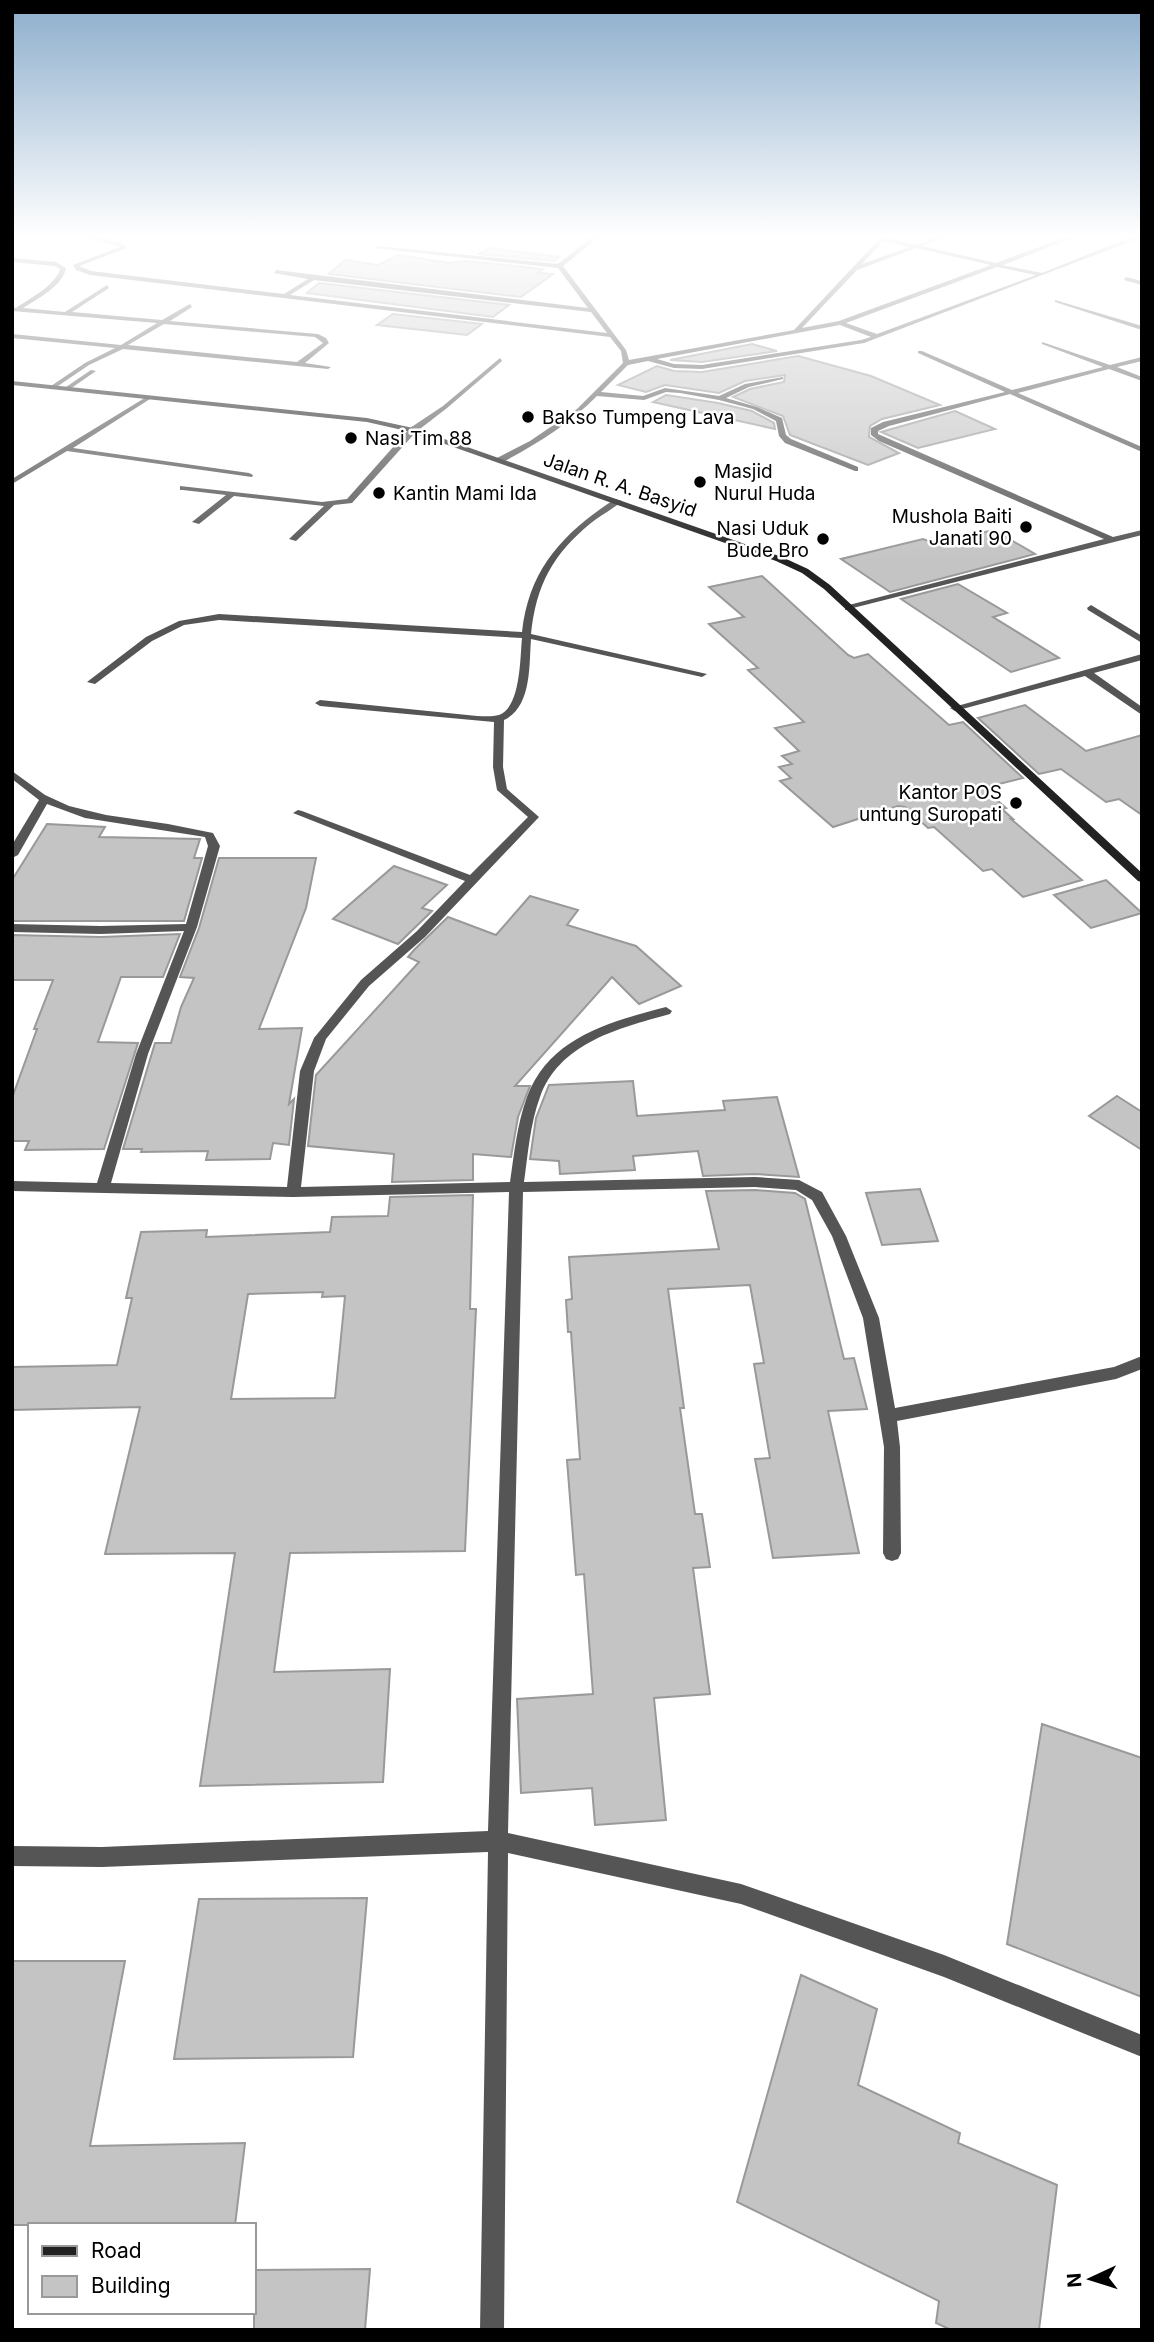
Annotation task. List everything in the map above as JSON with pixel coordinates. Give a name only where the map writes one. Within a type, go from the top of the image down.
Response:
[{"type":"main road","name":"Jalan R. A. Basyid","points":[[12,383],[367,420],[413,430],[779,559],[805,571],[827,587],[1142,879]]},
{"type":"street","points":[[84,343],[328,368]]},
{"type":"street","points":[[53,387],[87,364],[127,343]]},
{"type":"street","points":[[299,364],[326,343]]},
{"type":"street","points":[[618,343],[624,351],[626,363]]},
{"type":"street","points":[[500,460],[560,425],[626,363],[728,343]]},
{"type":"street","points":[[646,358],[674,366],[702,367],[841,343]]},
{"type":"street","points":[[1045,343],[1142,379]]},
{"type":"street","points":[[920,352],[1142,450]]},
{"type":"street","points":[[68,388],[100,366],[108,355]]},
{"type":"street","points":[[1110,539],[874,435],[874,430],[886,424],[1142,359]]},
{"type":"street","points":[[183,488],[331,504],[349,501],[413,430],[445,407],[500,360]]},
{"type":"street","points":[[720,398],[747,385],[781,378]]},
{"type":"street","points":[[596,394],[644,398],[665,390],[720,398],[770,414],[779,420],[783,436],[788,441],[855,469]]},
{"type":"street","points":[[12,482],[148,398]]},
{"type":"street","points":[[67,449],[250,475]]},
{"type":"street","points":[[197,522],[232,494]]},
{"type":"street","points":[[320,703],[499,719],[513,710],[520,694],[527,613],[535,588],[554,553],[595,515],[618,501]]},
{"type":"street","points":[[293,539],[331,504]]},
{"type":"street","points":[[848,608],[1142,532]]},
{"type":"street","points":[[1091,608],[1142,640]]},
{"type":"street","points":[[92,682],[149,639],[182,623],[219,617],[526,635],[702,674]]},
{"type":"street","points":[[955,708],[1142,657]]},
{"type":"street","points":[[1086,672],[1142,712]]},
{"type":"street","points":[[293,1192],[307,1071],[320,1038],[365,984],[421,934],[534,817],[502,790],[498,766],[499,719]]},
{"type":"street","points":[[12,774],[44,800],[79,814],[190,830],[209,835],[214,846],[191,927],[142,1054],[102,1188]]},
{"type":"street","points":[[12,855],[44,800]]},
{"type":"street","points":[[298,813],[472,880]]},
{"type":"street","points":[[12,928],[101,930],[191,927]]},
{"type":"street","points":[[492,2330],[498,1841],[516,1186],[534,1094],[552,1064],[574,1042],[616,1024],[666,1011]]},
{"type":"street","points":[[12,1186],[293,1192],[755,1182],[799,1185],[817,1196],[830,1216],[871,1318],[892,1447],[892,1553]]},
{"type":"street","points":[[888,1416],[1116,1373],[1142,1362]]},
{"type":"street","points":[[12,1856],[102,1857],[498,1841],[741,1894],[944,1966],[1142,2046]]},
{"type":"building","points":[[752,344],[777,351],[702,362],[670,360]]},
{"type":"building","points":[[798,356],[871,376],[940,405],[882,419],[870,426],[869,437],[899,453],[868,465],[790,435],[783,416],[733,397],[750,389],[784,382],[785,375],[745,381],[719,393],[665,385],[646,392],[618,385],[657,366],[674,371],[702,372]]},
{"type":"building","points":[[666,395],[752,411],[774,423],[775,429],[653,402]]},
{"type":"building","points":[[955,411],[995,429],[918,448],[881,432]]},
{"type":"building","points":[[994,530],[1035,554],[890,592],[841,559],[923,539],[934,543]]},
{"type":"building","points":[[762,576],[848,655],[854,658],[868,654],[949,725],[963,722],[1023,778],[983,788],[1006,808],[1002,809],[1011,819],[1082,880],[1023,897],[992,869],[983,871],[934,827],[928,828],[905,807],[898,806],[833,827],[780,781],[791,778],[779,767],[792,764],[782,756],[799,751],[775,728],[804,722],[748,670],[758,668],[709,624],[744,617],[709,587]]},
{"type":"building","points":[[958,584],[1007,613],[993,617],[1059,658],[1011,672],[901,599]]},
{"type":"building","points":[[1025,705],[1086,751],[1142,735],[1142,815],[1119,799],[1106,802],[1061,769],[1039,774],[978,718]]},
{"type":"building","points":[[47,824],[105,827],[99,837],[200,839],[194,858],[202,858],[184,921],[12,921],[12,880]]},
{"type":"building","points":[[219,858],[316,858],[306,908],[259,1029],[302,1028],[289,1104],[294,1099],[289,1145],[273,1143],[270,1159],[206,1160],[208,1151],[141,1152],[142,1149],[123,1149],[155,1043],[171,1043],[181,1007],[194,978],[180,977],[199,928]]},
{"type":"building","points":[[394,866],[447,885],[422,908],[432,911],[398,944],[333,919]]},
{"type":"building","points":[[1106,880],[1142,913],[1091,928],[1054,895]]},
{"type":"building","points":[[530,896],[578,910],[567,925],[636,946],[681,986],[639,1004],[612,977],[515,1086],[530,1086],[518,1117],[511,1157],[473,1154],[473,1180],[392,1182],[394,1154],[308,1146],[316,1075],[419,962],[408,957],[414,950],[448,917],[496,935]]},
{"type":"building","points":[[180,934],[163,977],[121,977],[98,1042],[138,1043],[104,1149],[25,1150],[29,1141],[12,1141],[12,1098],[53,980],[12,980],[12,935],[101,937]]},
{"type":"building","points":[[633,1081],[637,1116],[725,1110],[723,1101],[777,1097],[799,1177],[755,1174],[703,1176],[698,1151],[633,1156],[635,1170],[560,1174],[559,1161],[530,1159],[536,1118],[549,1085]]},
{"type":"building","points":[[1117,1096],[1142,1112],[1142,1150],[1089,1116]]},
{"type":"building","points":[[920,1189],[938,1241],[882,1245],[866,1193]]},
{"type":"building","points":[[755,1190],[795,1193],[805,1199],[844,1359],[854,1358],[867,1409],[828,1411],[859,1553],[773,1558],[755,1459],[770,1458],[754,1364],[764,1363],[750,1285],[668,1289],[684,1408],[680,1408],[695,1514],[702,1514],[710,1567],[693,1568],[710,1694],[654,1698],[666,1820],[595,1825],[592,1788],[521,1793],[517,1699],[593,1694],[584,1574],[576,1575],[567,1460],[580,1459],[571,1332],[568,1332],[566,1300],[572,1299],[569,1257],[719,1249],[706,1191]]},
{"type":"building","points":[[473,1195],[470,1309],[476,1309],[465,1551],[290,1553],[274,1672],[390,1669],[383,1782],[200,1786],[235,1553],[105,1554],[140,1407],[12,1410],[12,1367],[117,1365],[132,1298],[126,1298],[141,1232],[207,1230],[206,1237],[330,1232],[332,1217],[388,1216],[390,1197]],"holes":[[[323,1292],[322,1297],[345,1296],[335,1398],[231,1399],[248,1294]]]},
{"type":"building","points":[[1042,1724],[1142,1758],[1142,1997],[1007,1944]]},
{"type":"building","points":[[367,1898],[353,2057],[174,2059],[199,1899]]},
{"type":"building","points":[[12,1961],[125,1961],[90,2146],[245,2143],[235,2223],[12,2225]]},
{"type":"building","points":[[801,1975],[877,2009],[858,2085],[960,2133],[958,2143],[1057,2185],[1039,2330],[951,2330],[936,2323],[939,2301],[737,2202]]},
{"type":"building","points":[[370,2269],[365,2330],[254,2330],[256,2270]]},
{"type":"place","name":"Bakso Tumpeng Lava","points":[[528,417]]},
{"type":"place","name":"Nasi Tim 88","points":[[351,438]]},
{"type":"place","name":"Masjid Nurul Huda","points":[[700,482]]},
{"type":"place","name":"Kantin Mami Ida","points":[[379,493]]},
{"type":"place","name":"Mushola Baiti Janati 90","points":[[1026,527]]},
{"type":"place","name":"Nasi Uduk Bude Bro","points":[[823,539]]},
{"type":"place","name":"Kantor POS untung Suropati","points":[[1016,803]]}]
